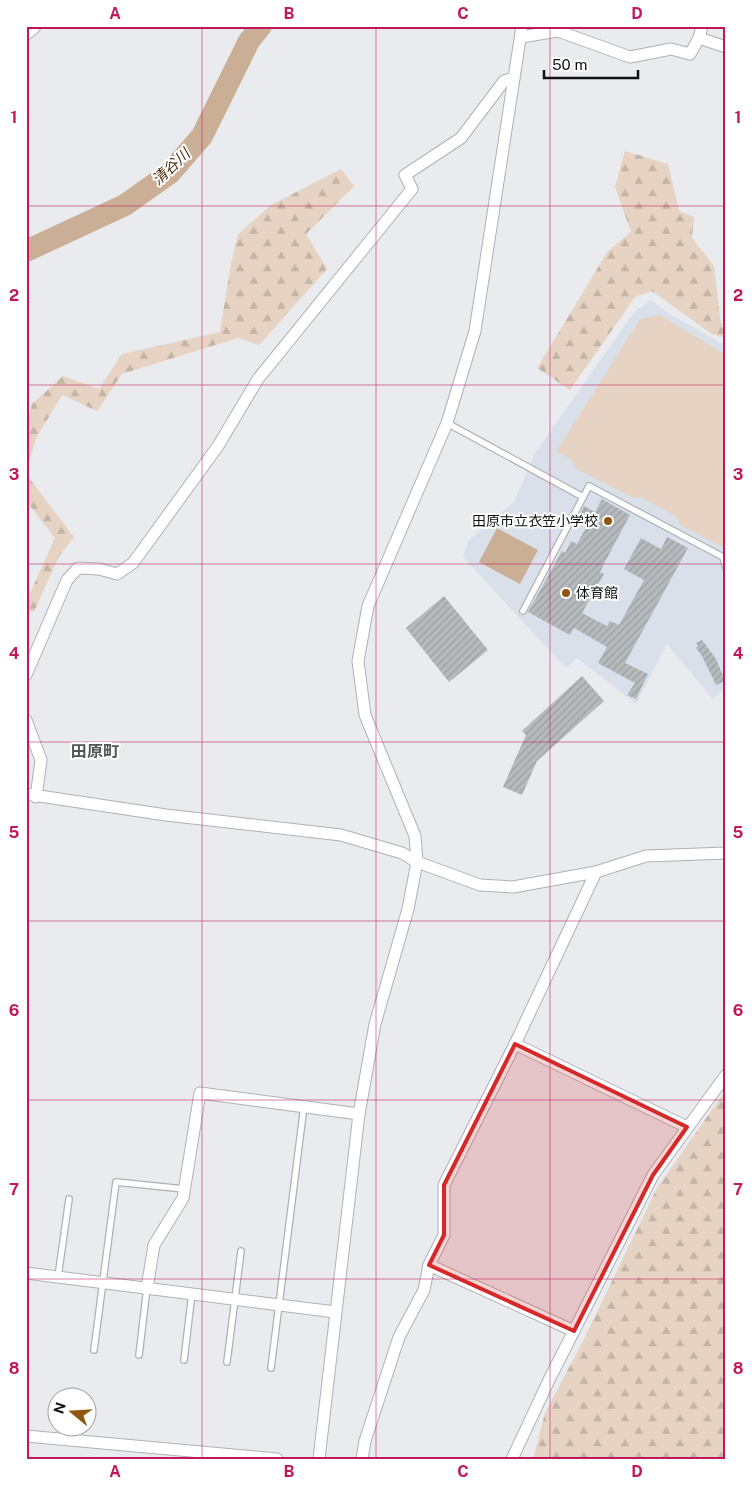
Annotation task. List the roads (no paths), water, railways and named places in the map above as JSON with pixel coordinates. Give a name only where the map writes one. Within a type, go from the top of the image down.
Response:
[{"type":"street","points":[[26,32],[33,26]]},
{"type":"street","points":[[320,1459],[335,1312],[359,1114],[375,1024],[408,909],[417,862],[415,836],[366,714],[358,661],[368,606],[447,423],[475,331],[522,32],[558,31],[630,57],[671,49],[690,54],[701,32],[726,47]]},
{"type":"street","points":[[26,676],[67,580],[78,568],[99,569],[117,574],[132,563],[218,446],[258,379],[412,189],[405,175],[461,138],[504,81],[514,78]]},
{"type":"street","points":[[26,720],[40,760],[31,796],[341,835],[402,853],[417,862],[480,884],[513,886],[596,872],[646,856],[726,853]]},
{"type":"street","points":[[362,1459],[365,1441],[399,1337],[424,1290],[430,1266],[444,1235],[444,1184],[515,1044],[596,872]]},
{"type":"street","points":[[515,1044],[687,1127]]},
{"type":"street","points":[[512,1459],[653,1175],[726,1075]]},
{"type":"street","points":[[147,1288],[154,1245],[183,1198],[200,1093],[359,1114]]},
{"type":"street","points":[[430,1266],[574,1331]]},
{"type":"street","points":[[26,1273],[335,1312]]},
{"type":"street","points":[[26,1436],[277,1459]]},
{"type":"lane","points":[[447,423],[583,497]]},
{"type":"lane","points":[[523,611],[589,486],[723,557],[726,568]]},
{"type":"lane","points":[[271,1368],[304,1106]]},
{"type":"lane","points":[[94,1350],[116,1182],[184,1189]]},
{"type":"lane","points":[[58,1277],[68,1199]]},
{"type":"lane","points":[[227,1362],[240,1251]]},
{"type":"lane","points":[[139,1354],[147,1288]]},
{"type":"lane","points":[[184,1360],[192,1293]]},
{"type":"waterway","name":"清谷川","points":[[26,251],[125,205],[170,173],[202,136],[249,41],[261,26]]},
{"type":"place","name":"田原市立衣笠小学校","points":[[608,521]]},
{"type":"place","name":"体育館","points":[[566,593]]},
{"type":"district","name":"田原町","points":[[95,751]]}]
